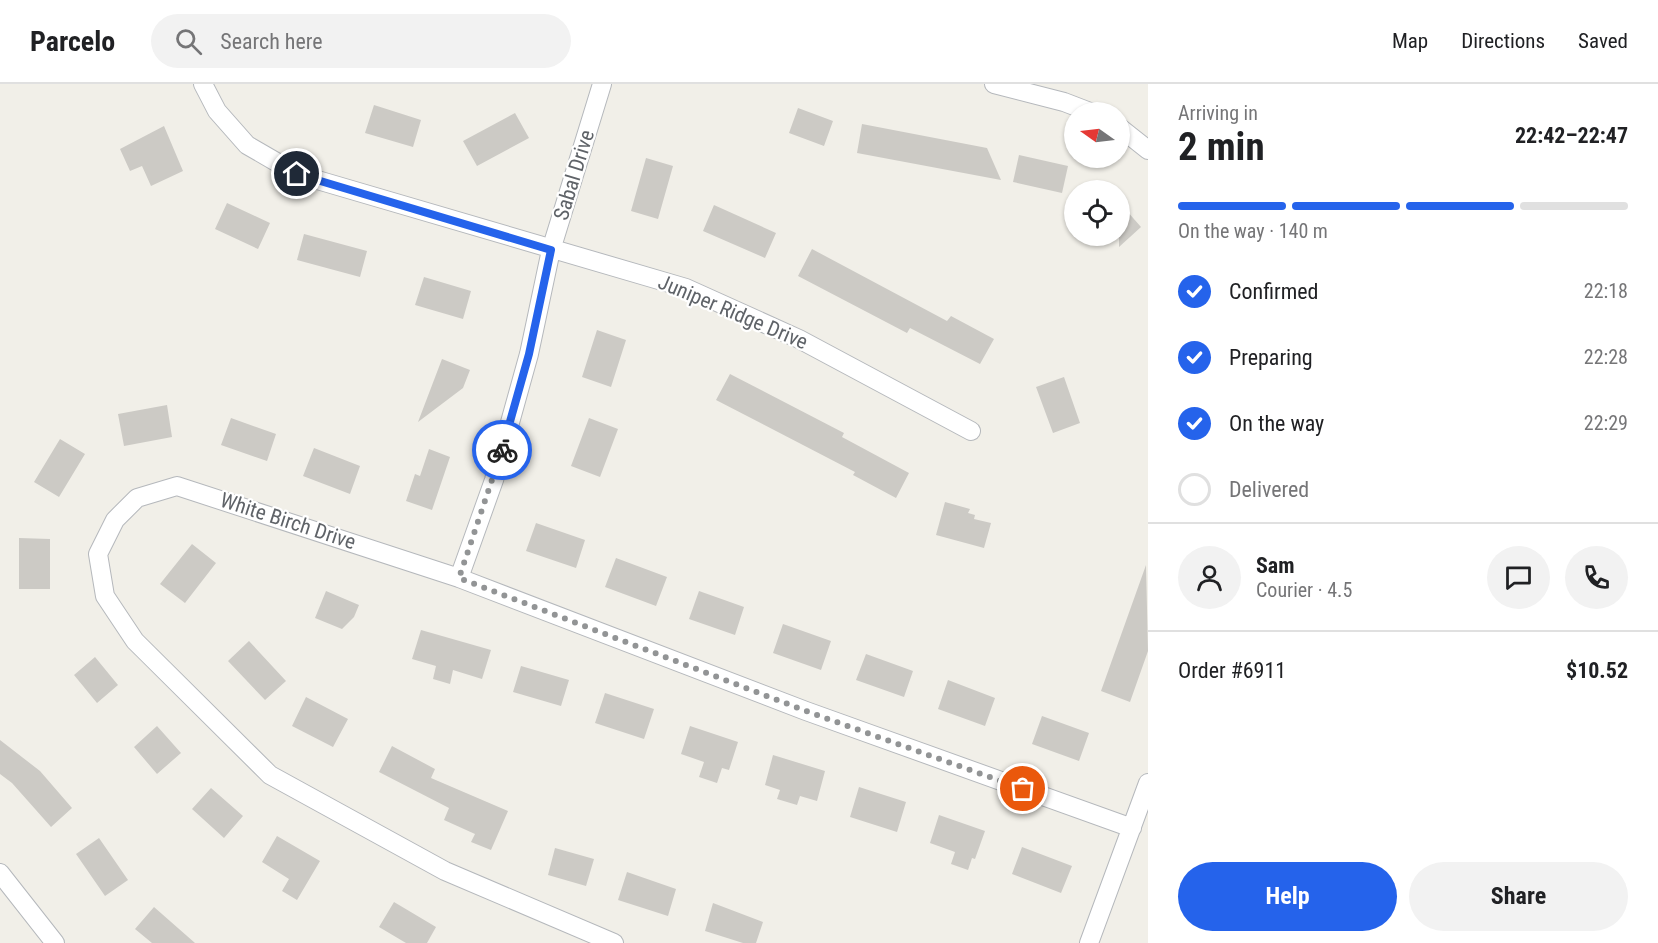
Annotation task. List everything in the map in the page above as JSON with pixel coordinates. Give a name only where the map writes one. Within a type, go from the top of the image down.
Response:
[{"type":"street","name":"Juniper Ridge Drive","points":[[203,84],[217,111],[247,145],[297,174],[686,288],[799,339],[971,431]]},
{"type":"street","name":"Sabal Drive","points":[[459,578],[494,480],[529,354],[551,250],[602,84]]},
{"type":"street","points":[[994,84],[1064,102]]},
{"type":"street","points":[[1130,136],[1148,150]]},
{"type":"street","name":"White Birch Drive","points":[[614,943],[445,871],[270,775],[135,641],[105,596],[98,554],[115,520],[136,498],[177,486],[459,578],[806,711],[1132,828]]},
{"type":"street","points":[[1089,943],[1148,783]]},
{"type":"street","points":[[0,873],[55,943]]},
{"type":"building","points":[[374,105],[421,120],[413,147],[365,133]]},
{"type":"building","points":[[798,108],[833,121],[824,146],[789,133]]},
{"type":"building","points":[[515,113],[529,138],[477,166],[463,141]]},
{"type":"building","points":[[862,124],[987,148],[1001,180],[857,153]]},
{"type":"building","points":[[164,126],[183,171],[151,186],[142,166],[130,171],[120,149]]},
{"type":"building","points":[[1019,155],[1064,165],[1064,168],[1068,168],[1062,193],[1013,182]]},
{"type":"building","points":[[646,158],[673,166],[658,219],[631,211]]},
{"type":"building","points":[[227,203],[270,223],[258,249],[215,229]]},
{"type":"building","points":[[714,205],[776,233],[765,258],[703,231]]},
{"type":"building","points":[[1130,214],[1141,227],[1130,237]]},
{"type":"building","points":[[304,234],[367,251],[360,277],[297,260]]},
{"type":"building","points":[[812,249],[947,321],[951,316],[994,339],[980,364],[910,328],[907,333],[798,276]]},
{"type":"building","points":[[424,277],[471,291],[463,319],[415,305]]},
{"type":"building","points":[[597,330],[626,340],[611,387],[582,377]]},
{"type":"building","points":[[442,359],[470,370],[463,388],[418,422]]},
{"type":"building","points":[[730,374],[844,433],[842,437],[909,473],[896,498],[853,475],[855,472],[716,400]]},
{"type":"building","points":[[1064,377],[1080,423],[1053,433],[1036,387]]},
{"type":"building","points":[[167,405],[172,437],[124,446],[118,414]]},
{"type":"building","points":[[231,418],[276,434],[267,461],[221,445]]},
{"type":"building","points":[[589,418],[618,429],[600,477],[571,466]]},
{"type":"building","points":[[60,439],[85,454],[59,497],[34,482]]},
{"type":"building","points":[[314,448],[360,466],[350,494],[303,476]]},
{"type":"building","points":[[429,449],[450,457],[432,510],[406,501],[415,474],[420,476]]},
{"type":"building","points":[[945,502],[970,509],[968,513],[975,515],[974,519],[991,523],[984,548],[936,535]]},
{"type":"building","points":[[536,523],[585,540],[576,568],[526,551]]},
{"type":"building","points":[[19,538],[50,539],[50,589],[19,589]]},
{"type":"building","points":[[192,544],[216,563],[185,603],[160,584]]},
{"type":"building","points":[[616,558],[667,577],[656,606],[605,587]]},
{"type":"building","points":[[1146,565],[1148,651],[1130,702],[1101,691]]},
{"type":"building","points":[[326,591],[359,605],[354,617],[342,629],[315,618]]},
{"type":"building","points":[[699,591],[744,607],[735,635],[689,619]]},
{"type":"building","points":[[783,624],[831,641],[821,670],[773,653]]},
{"type":"building","points":[[421,630],[491,650],[482,679],[453,670],[450,684],[433,679],[436,666],[412,659]]},
{"type":"building","points":[[249,641],[286,681],[265,700],[228,661]]},
{"type":"building","points":[[866,654],[913,671],[904,697],[856,680]]},
{"type":"building","points":[[95,657],[118,685],[97,703],[74,675]]},
{"type":"building","points":[[521,666],[569,680],[561,706],[513,692]]},
{"type":"building","points":[[948,680],[995,698],[985,726],[938,709]]},
{"type":"building","points":[[605,693],[654,709],[644,739],[595,723]]},
{"type":"building","points":[[306,697],[348,719],[333,747],[292,726]]},
{"type":"building","points":[[1042,716],[1089,733],[1079,761],[1032,744]]},
{"type":"building","points":[[157,726],[181,753],[157,774],[134,747]]},
{"type":"building","points":[[690,726],[738,742],[729,770],[722,768],[717,783],[699,777],[704,762],[681,754]]},
{"type":"building","points":[[0,740],[40,771],[72,808],[51,827],[12,783],[0,774]]},
{"type":"building","points":[[392,746],[435,769],[431,778],[508,811],[491,850],[471,842],[475,834],[444,820],[449,808],[379,772]]},
{"type":"building","points":[[773,755],[825,771],[817,801],[800,796],[797,805],[777,799],[780,790],[765,785]]},
{"type":"building","points":[[859,787],[906,802],[897,832],[850,817]]},
{"type":"building","points":[[211,788],[243,816],[224,838],[192,809]]},
{"type":"building","points":[[939,815],[985,831],[975,859],[972,858],[968,870],[951,864],[955,852],[930,843]]},
{"type":"building","points":[[277,836],[320,861],[297,900],[282,891],[289,879],[262,862]]},
{"type":"building","points":[[99,838],[128,880],[105,896],[76,854]]},
{"type":"building","points":[[1022,847],[1072,866],[1061,893],[1012,874]]},
{"type":"building","points":[[555,848],[594,859],[586,886],[548,875]]},
{"type":"building","points":[[627,872],[676,889],[668,916],[618,900]]},
{"type":"building","points":[[394,902],[436,927],[427,943],[406,943],[379,927]]},
{"type":"building","points":[[713,903],[763,922],[756,943],[743,943],[705,931]]},
{"type":"building","points":[[154,907],[195,943],[152,943],[135,929]]},
{"type":"way so far","points":[[502,450],[494,480],[459,578],[806,711],[1023,789]]},
{"type":"route","points":[[297,174],[551,250],[529,354],[502,450]]}]
